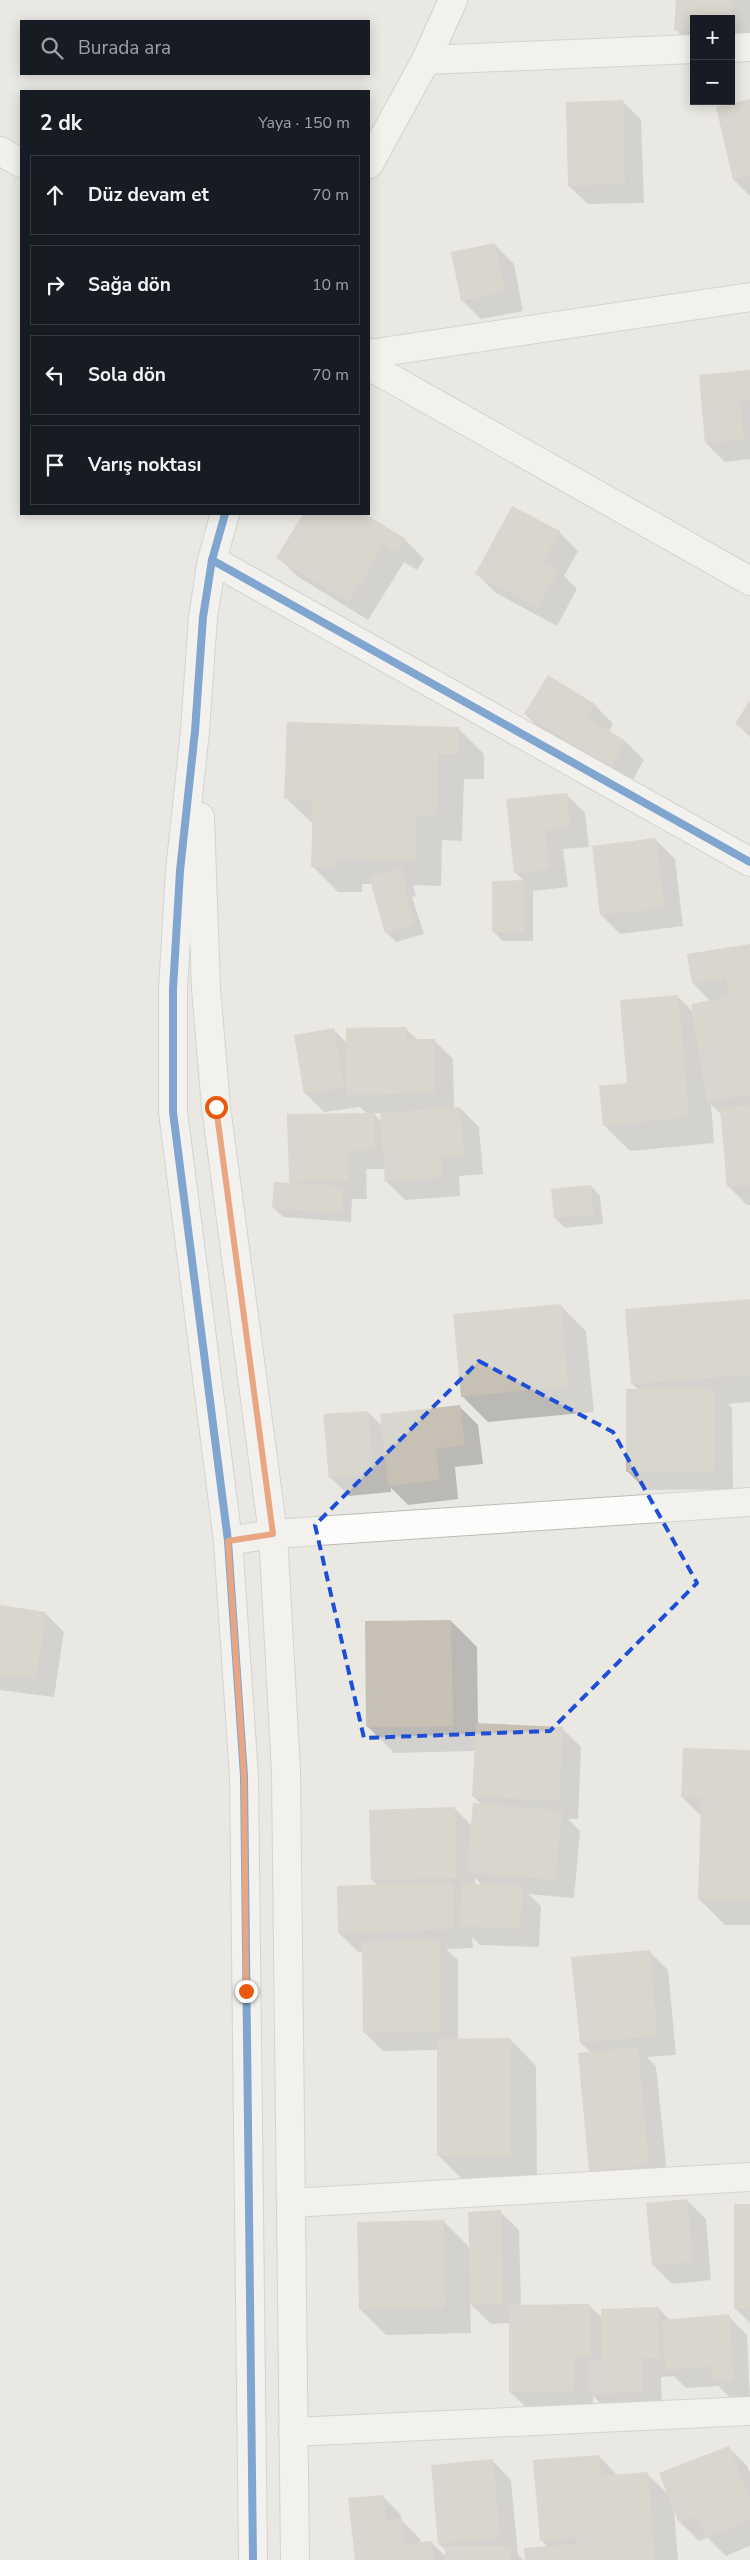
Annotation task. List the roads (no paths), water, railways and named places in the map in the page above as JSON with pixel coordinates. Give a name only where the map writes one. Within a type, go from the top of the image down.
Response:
[{"type":"street","points":[[370,162],[426,60],[453,0]]},
{"type":"street","points":[[735,48],[750,47]]},
{"type":"street","points":[[426,60],[690,49]]},
{"type":"street","points":[[0,151],[20,162]]},
{"type":"street","points":[[370,354],[750,297]]},
{"type":"street","points":[[370,367],[750,581]]},
{"type":"street","points":[[225,515],[212,560],[202,627],[195,731],[180,871],[173,989],[173,1112],[228,1541],[244,1776],[253,2560]]},
{"type":"street","points":[[212,560],[750,862]]},
{"type":"street","points":[[195,731],[203,873],[206,989],[216,1107],[273,1534],[286,1772],[295,2560]]},
{"type":"street","points":[[228,1541],[273,1534],[750,1502]]},
{"type":"street","points":[[291,2203],[750,2177]]},
{"type":"street","points":[[293,2432],[750,2410]]}]
